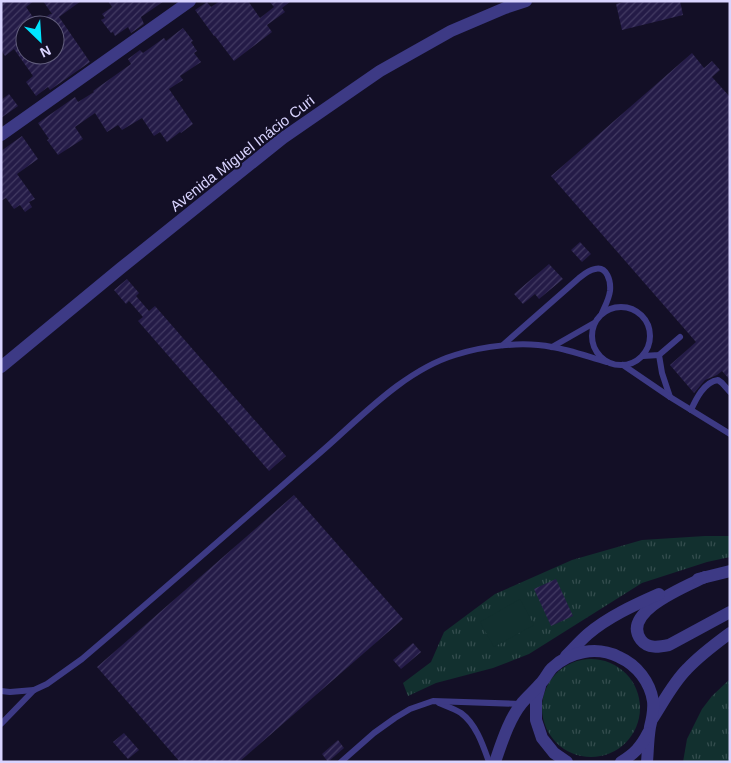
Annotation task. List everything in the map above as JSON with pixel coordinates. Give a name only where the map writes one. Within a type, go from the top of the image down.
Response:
[{"type":"street","name":"Avenida Miguel Inácio Curi","points":[[1,368],[283,138],[380,70],[451,31],[526,1]]},
{"type":"street","points":[[1,135],[183,3]]},
{"type":"street","points":[[495,762],[506,732],[521,704],[542,682],[551,669],[563,660],[588,634],[634,605],[705,577],[730,571]]},
{"type":"street","points":[[705,577],[657,602],[643,613],[637,624],[639,636],[643,642],[650,647],[669,645],[730,612]]},
{"type":"street","points":[[621,762],[633,754],[643,742],[651,723],[673,686],[688,668],[730,632]]},
{"type":"street","points":[[563,660],[578,653],[595,651],[612,653],[627,660],[639,671],[648,685],[653,701],[647,762]]},
{"type":"street","points":[[542,682],[536,700],[536,720],[542,738],[554,753],[567,762]]},
{"type":"lane","points":[[503,346],[578,279],[597,268],[604,270],[608,274],[610,281],[607,302],[592,329],[593,344],[600,357],[606,362]]},
{"type":"lane","points":[[1,691],[34,690],[47,684],[82,659],[366,412],[394,389],[426,367],[454,355],[477,349],[520,345],[552,347],[615,365],[635,362],[643,356],[651,338],[650,328],[646,319],[630,308],[619,306],[601,314]]},
{"type":"lane","points":[[552,347],[595,322]]},
{"type":"lane","points":[[643,356],[659,355],[680,336]]},
{"type":"lane","points":[[659,355],[662,373],[670,397]]},
{"type":"lane","points":[[623,365],[730,434]]},
{"type":"lane","points":[[692,410],[697,397],[714,381],[718,380],[730,392]]},
{"type":"lane","points":[[1,724],[34,690]]},
{"type":"lane","points":[[341,762],[374,733],[395,718],[410,709],[433,701],[521,704]]},
{"type":"lane","points":[[433,701],[461,713],[479,737],[489,762]]},
{"type":"green space","points":[[730,536],[730,557],[707,562],[642,583],[529,654],[493,668],[436,683],[408,696],[403,683],[431,662],[444,632],[495,594],[572,560],[642,540]]},
{"type":"green space","points":[[520,599],[534,625],[494,647],[480,622]]},
{"type":"green space","points":[[591,659],[610,663],[625,674],[636,689],[640,708],[636,727],[625,742],[610,753],[591,757],[572,753],[557,742],[546,727],[542,708],[546,689],[557,674],[572,663]]},
{"type":"green space","points":[[730,679],[730,762],[683,762],[687,739],[702,709],[712,696]]},
{"type":"building","points":[[1,1],[34,1],[26,7],[32,15],[15,15],[15,50],[14,49],[5,56],[1,50]]},
{"type":"building","points":[[43,1],[81,1],[62,15],[49,15],[52,14]]},
{"type":"building","points":[[108,1],[164,1],[141,17],[144,24],[131,33],[128,27],[115,36],[101,20],[105,18],[102,14],[112,7]]},
{"type":"building","points":[[220,1],[248,1],[260,18],[274,7],[269,1],[291,1],[282,8],[285,12],[267,25],[272,32],[234,61],[195,10],[207,2],[211,7]]},
{"type":"building","points":[[628,1],[680,1],[683,15],[622,30],[616,4]]},
{"type":"building","points":[[65,26],[90,62],[50,90],[48,87],[36,96],[26,82],[33,76],[25,65],[65,65]]},
{"type":"building","points":[[183,28],[193,41],[191,42],[197,51],[194,53],[201,62],[180,76],[183,80],[169,89],[193,124],[167,142],[160,132],[154,136],[142,118],[122,130],[118,125],[107,132],[95,113],[75,127],[83,139],[58,155],[38,123],[75,97],[78,102],[94,92],[131,64],[128,59],[140,50],[143,53],[164,38],[166,41]]},
{"type":"building","points":[[692,53],[704,68],[712,61],[720,70],[712,77],[730,97],[730,380],[722,371],[705,380],[694,393],[670,365],[696,342],[551,176]]},
{"type":"building","points":[[9,94],[18,106],[1,118],[1,100]]},
{"type":"building","points":[[22,136],[38,159],[17,174],[35,199],[29,202],[32,207],[25,212],[20,205],[14,209],[6,198],[1,201],[1,151]]},
{"type":"building","points":[[580,242],[591,254],[582,262],[571,250]]},
{"type":"building","points":[[549,264],[563,279],[539,299],[535,294],[523,304],[514,294]]},
{"type":"building","points":[[127,279],[139,293],[136,296],[149,311],[155,306],[286,456],[269,471],[138,321],[143,317],[129,301],[126,304],[114,290]]},
{"type":"building","points":[[294,495],[403,619],[239,762],[180,762],[97,667]]},
{"type":"building","points":[[556,579],[573,616],[551,626],[534,589]]},
{"type":"building","points":[[413,643],[421,652],[401,669],[393,660]]},
{"type":"building","points":[[124,733],[139,750],[128,759],[113,742]]},
{"type":"building","points":[[338,740],[344,748],[328,762],[322,754]]}]
